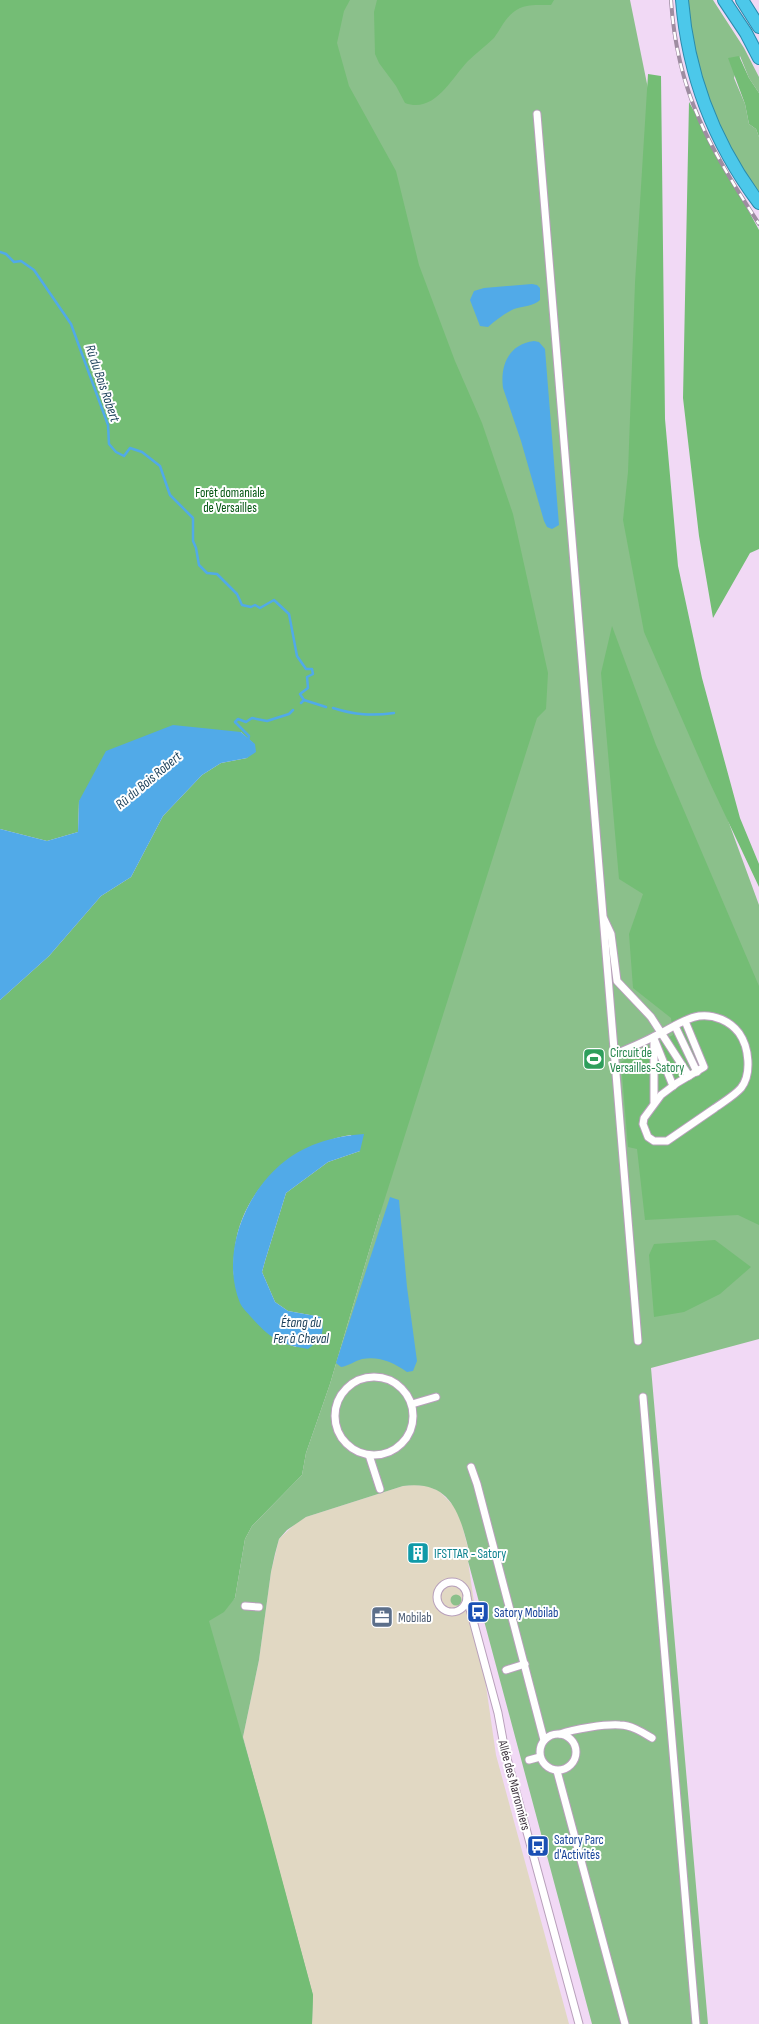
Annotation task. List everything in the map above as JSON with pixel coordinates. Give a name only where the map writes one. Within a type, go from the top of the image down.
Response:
[{"type":"highway","points":[[682,0],[688,48],[706,109],[735,167],[759,203]]},
{"type":"highway","points":[[724,0],[746,33],[759,58]]},
{"type":"highway","points":[[742,0],[759,27]]},
{"type":"street","points":[[536,114],[638,1341]]},
{"type":"street","points":[[602,917],[611,934],[617,980],[651,1017],[689,1076]]},
{"type":"street","points":[[614,1055],[654,1037],[685,1021],[695,1017],[711,1016],[731,1024],[739,1033],[746,1048],[748,1062],[746,1079],[740,1089],[732,1097],[667,1142],[654,1141],[644,1132],[642,1124],[654,1102],[673,1086],[703,1069],[704,1064],[685,1021]]},
{"type":"street","points":[[676,1026],[697,1072]]},
{"type":"street","points":[[654,1037],[654,1102]]},
{"type":"street","points":[[654,1037],[673,1086]]},
{"type":"street","points":[[379,1376],[391,1380],[402,1387],[412,1404],[414,1411],[413,1425],[408,1437],[398,1447],[386,1454],[369,1455],[348,1445],[340,1436],[335,1424],[335,1411],[338,1399],[345,1389],[361,1379],[379,1376]]},
{"type":"street","points":[[412,1404],[436,1397]]},
{"type":"street","points":[[643,1397],[696,2024]]},
{"type":"street","points":[[369,1455],[380,1489]]},
{"type":"street","points":[[471,1467],[478,1484],[544,1740]]},
{"type":"street","name":"Allée des Marronniers","points":[[472,1615],[467,1610],[461,1609],[452,1612],[442,1608],[438,1599],[440,1589],[448,1583],[458,1584],[465,1589],[467,1598],[472,1615],[498,1713],[505,1752],[579,2024]]},
{"type":"street","points":[[461,1609],[467,1598]]},
{"type":"street","points":[[245,1606],[259,1607]]},
{"type":"street","points":[[506,1670],[525,1664]]},
{"type":"street","points":[[560,1734],[571,1739],[576,1750],[576,1757],[569,1767],[557,1771],[546,1766],[540,1757],[541,1745],[544,1740],[554,1734],[560,1734],[571,1730],[620,1724],[633,1728],[652,1738]]},
{"type":"street","points":[[529,1760],[540,1757]]},
{"type":"street","points":[[557,1771],[625,2024]]},
{"type":"shaded area","points":[[403,1486],[427,1486],[439,1491],[455,1507],[460,1517],[471,1560],[468,1561],[496,1755],[569,2024],[312,2024],[313,1995],[243,1737],[259,1660],[271,1572],[279,1539],[295,1524],[306,1517]]},
{"type":"green space","name":"Forêt domaniale de Versailles","points":[[0,0],[350,0],[344,11],[337,43],[349,86],[396,171],[419,265],[455,361],[482,423],[513,514],[548,673],[546,709],[537,718],[380,1214],[330,1384],[306,1453],[302,1475],[252,1526],[245,1539],[235,1598],[224,1612],[209,1621],[265,1816],[313,1995],[312,2024],[0,2024],[0,1000],[49,956],[101,896],[131,877],[163,816],[202,775],[221,763],[247,758],[254,744],[241,732],[79,801],[78,832],[47,841],[0,829]],"holes":[[[351,1135],[360,1151],[328,1162],[286,1193],[262,1272],[275,1302],[288,1311],[321,1317],[296,1347],[287,1344],[280,1341],[270,1333],[235,1280],[233,1268],[234,1255],[240,1225],[248,1205],[260,1188],[275,1172],[291,1159],[310,1148],[330,1140]]]},
{"type":"green space","name":"Circuit de Versailles-Satory","points":[[328,0],[630,0],[656,128],[637,572],[759,905],[759,1339],[651,1368],[708,2024],[592,2024],[468,1561],[471,1559],[459,1517],[453,1505],[445,1496],[434,1489],[420,1486],[403,1486],[306,1517],[287,1530],[279,1539],[271,1572],[259,1660],[243,1737],[313,1995],[312,2024],[0,2024],[0,1786],[235,1598],[245,1539],[252,1526],[302,1475],[306,1453],[330,1384],[380,1214],[335,58]]},
{"type":"green space","points":[[377,0],[554,0],[551,5],[527,6],[520,8],[511,14],[494,38],[468,61],[441,93],[425,104],[415,105],[405,103],[396,86],[379,63],[375,54],[374,12]]},
{"type":"green space","points":[[687,0],[713,0],[744,48],[759,77],[759,93],[749,78],[740,56],[734,78],[745,104],[749,124],[756,129],[759,137],[759,195],[723,135],[697,68]]},
{"type":"green space","points":[[739,56],[749,78],[759,93],[759,137],[756,129],[749,124],[745,104],[728,58]]},
{"type":"green space","points":[[648,74],[661,76],[665,419],[678,566],[702,678],[740,818],[759,864],[759,887],[710,783],[644,632],[623,520],[628,472],[635,283]]},
{"type":"green space","points":[[689,102],[759,230],[759,549],[750,553],[713,618],[699,536],[683,398]]},
{"type":"green space","points":[[612,626],[656,745],[759,986],[759,1225],[738,1215],[645,1220],[637,1149],[628,1147],[621,1062],[673,1035],[671,1018],[633,988],[629,934],[643,894],[619,879],[601,673]]},
{"type":"green space","points":[[715,1240],[751,1267],[720,1294],[684,1312],[654,1317],[649,1255],[654,1244]]},
{"type":"green space","points":[[456,1594],[460,1596],[462,1600],[460,1604],[456,1606],[452,1604],[450,1600],[452,1596]]},
{"type":"water","points":[[532,284],[537,285],[540,288],[540,300],[538,302],[514,309],[500,317],[488,327],[480,326],[470,300],[474,291],[484,288]]},
{"type":"water","points":[[534,341],[539,342],[545,349],[559,525],[552,529],[547,527],[544,521],[521,441],[503,388],[502,380],[505,364],[512,351],[518,346]]},
{"type":"water","points":[[173,725],[241,732],[255,744],[256,752],[247,758],[221,763],[202,775],[163,816],[131,877],[101,896],[49,956],[0,1000],[0,829],[47,841],[78,832],[79,801],[106,751]]},
{"type":"water","name":"Étang du Fer à Cheval","points":[[364,1134],[360,1151],[328,1162],[286,1193],[262,1272],[275,1302],[288,1311],[321,1317],[323,1328],[319,1339],[308,1349],[290,1345],[276,1339],[264,1331],[240,1303],[235,1284],[233,1264],[235,1245],[240,1225],[258,1189],[285,1161],[303,1149],[313,1145],[333,1139]]},
{"type":"water","points":[[390,1197],[399,1200],[407,1287],[417,1361],[413,1371],[407,1372],[396,1365],[374,1358],[362,1359],[347,1366],[341,1367],[336,1363]]},
{"type":"waterway","name":"Rû du Bois Robert","points":[[0,252],[6,254],[14,262],[21,261],[34,270],[71,324],[108,425],[109,444],[116,452],[124,456],[130,448],[142,452],[160,466],[170,495],[193,518],[193,541],[196,548],[199,565],[207,573],[217,574],[237,594],[242,605],[251,607],[255,605],[260,608],[274,600],[289,614],[297,656],[306,669],[312,669],[313,674],[307,677],[308,688],[300,694],[304,700],[301,703]]},
{"type":"waterway","points":[[304,700],[326,707]]},
{"type":"waterway","points":[[333,708],[364,714],[394,713]]},
{"type":"waterway","name":"Rû du Bois Robert","points":[[248,741],[249,736],[235,722],[238,719],[246,722],[252,718],[267,721],[289,714],[293,710]]},
{"type":"railway","points":[[671,0],[674,33],[680,64],[699,118],[725,170],[759,224]]},
{"type":"place","name":"Circuit de Versailles-Satory","points":[[594,1059]]},
{"type":"place","name":"IFSTTAR - Satory","points":[[418,1553]]},
{"type":"place","name":"Satory Mobilab","points":[[478,1612]]},
{"type":"place","name":"Mobilab","points":[[382,1617]]},
{"type":"place","name":"Satory Parc d'Activités","points":[[538,1846]]}]
